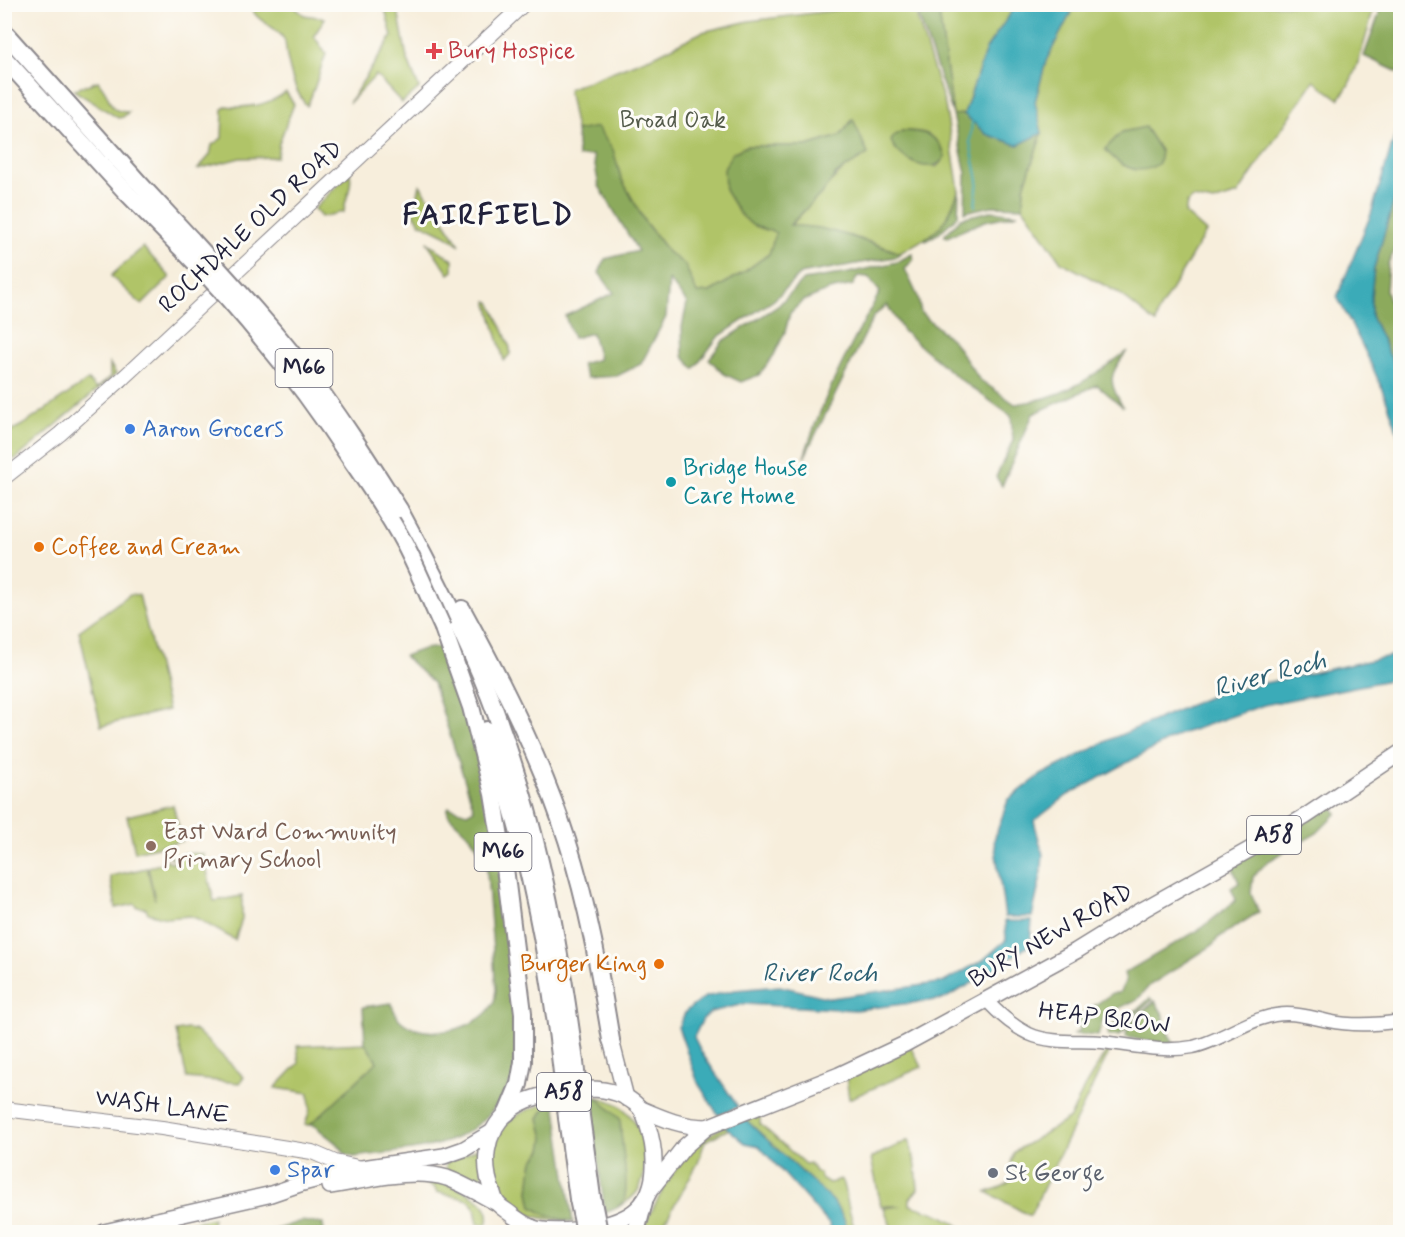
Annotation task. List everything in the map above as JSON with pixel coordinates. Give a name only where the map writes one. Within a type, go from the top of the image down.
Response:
[{"type":"highway","name":"M66","points":[[4,33],[139,183],[215,282],[300,385],[331,428],[405,546],[470,682],[511,805],[531,878],[553,999],[568,1063]]},
{"type":"highway","name":"M66","points":[[4,58],[127,192],[186,244],[275,333],[334,410],[399,509],[426,545],[512,702],[536,756],[567,841],[589,924],[611,1040]]},
{"type":"highway","name":"M66","points":[[399,509],[438,581],[481,675],[534,832],[556,931],[568,1063],[585,1198],[585,1233]]},
{"type":"highway","name":"M66","points":[[443,628],[471,707],[495,805],[505,868],[523,1013],[523,1062],[519,1084],[507,1113]]},
{"type":"highway","name":"BURY NEW ROAD","points":[[641,1110],[691,1127],[714,1124],[839,1075],[905,1044],[1096,939],[1144,909],[1256,846],[1401,753]]},
{"type":"highway","name":"A58","points":[[611,1040],[626,1098]]},
{"type":"highway","name":"A58","points":[[497,1203],[485,1170],[487,1149],[494,1131],[507,1113],[518,1105],[539,1096],[589,1089],[610,1091],[626,1098],[641,1110]]},
{"type":"highway","points":[[636,1233],[654,1163],[653,1144],[641,1110]]},
{"type":"highway","name":"BURY NEW ROAD","points":[[647,1196],[684,1147],[714,1124]]},
{"type":"highway","name":"A58","points":[[341,1180],[362,1168],[444,1156],[464,1149],[494,1131]]},
{"type":"highway","name":"A58","points":[[104,1233],[341,1180],[409,1175],[436,1176],[459,1183],[497,1203],[533,1230],[562,1231],[612,1223],[630,1215],[647,1196]]},
{"type":"highway","name":"M66","points":[[585,1198],[599,1233]]},
{"type":"main road","name":"ROCHDALE OLD ROAD","points":[[5,478],[60,434],[124,377],[524,4]]},
{"type":"main road","name":"WASH LANE","points":[[4,1108],[162,1128],[312,1152],[335,1162],[362,1168]]},
{"type":"main road","points":[[312,1152],[341,1180]]},
{"type":"street","name":"HEAP BROW","points":[[986,1000],[1019,1028],[1039,1037],[1104,1042],[1161,1050],[1194,1047],[1261,1019],[1286,1014],[1304,1015],[1347,1024],[1386,1024],[1401,1021]]},
{"type":"green space","points":[[251,5],[292,5],[304,15],[325,18],[314,36],[326,54],[307,106],[294,83],[284,39],[256,15]]},
{"type":"green space","points":[[384,5],[397,5],[407,58],[419,88],[402,103],[376,75],[349,103],[392,36]]},
{"type":"green space","name":"Broad Oak","points":[[879,5],[913,5],[945,105],[959,190],[947,219],[938,231],[900,253],[846,235],[790,226],[851,164],[853,120],[840,136],[807,146],[747,146],[732,153],[724,169],[776,232],[770,253],[741,274],[710,292],[696,293],[685,265],[668,252],[645,222],[621,178],[613,150],[597,128],[576,131],[568,89],[658,54],[702,32],[749,21]],"holes":[[[902,131],[929,135],[936,142],[945,156],[936,167]]]},
{"type":"green space","points":[[915,5],[938,5],[953,115]]},
{"type":"green space","points":[[938,5],[1017,5],[986,49],[964,114],[953,115]]},
{"type":"green space","points":[[1075,5],[1375,5],[1356,68],[1339,99],[1314,81],[1238,194],[1213,202],[1193,198],[1187,203],[1185,213],[1206,232],[1158,312],[1156,323],[1117,292],[1061,262],[1023,207],[1024,187],[1042,133],[1035,102],[1046,61]]},
{"type":"green space","points":[[1379,5],[1400,5],[1400,73],[1364,56],[1379,14]]},
{"type":"green space","points":[[98,81],[114,108],[129,112],[118,118],[73,90]]},
{"type":"green space","points":[[286,92],[294,104],[279,143],[277,157],[240,158],[198,169],[210,155],[212,145],[222,138],[223,109],[226,106],[258,105]]},
{"type":"green space","points":[[964,114],[986,134],[1018,145],[1042,133],[1024,187],[1023,207],[992,206],[965,212],[966,173],[953,115]]},
{"type":"green space","points":[[853,119],[868,154],[836,174],[823,192],[790,225],[820,228],[900,253],[895,257],[800,274],[774,300],[718,337],[694,369],[683,356],[682,327],[687,303],[669,280],[666,317],[641,364],[617,376],[587,378],[581,364],[599,359],[592,333],[573,338],[565,316],[614,293],[599,273],[605,259],[638,251],[599,186],[593,155],[578,157],[576,131],[597,127],[613,150],[621,178],[645,222],[668,252],[685,265],[697,293],[710,292],[769,254],[776,233],[752,225],[739,213],[725,190],[724,169],[732,153],[747,146],[807,146],[840,136]]},
{"type":"green space","points":[[1145,127],[1161,152],[1159,163],[1152,167],[1144,170],[1130,168],[1123,165],[1105,149],[1122,132]]},
{"type":"green space","points":[[902,131],[929,135],[939,143],[945,156],[940,163],[933,166],[916,164],[908,160],[891,141]]},
{"type":"green space","points":[[350,173],[344,212],[321,217],[314,209]]},
{"type":"green space","points":[[1400,180],[1400,235],[1388,264],[1386,291],[1400,330],[1400,383],[1398,373],[1371,315],[1371,296],[1374,268]]},
{"type":"green space","points":[[420,185],[460,245],[420,223],[414,213]]},
{"type":"green space","points":[[959,190],[958,216],[926,241],[924,239],[943,224]]},
{"type":"green space","points":[[991,211],[1018,214],[985,221],[947,237],[944,236],[961,218]]},
{"type":"green space","points":[[427,242],[453,260],[453,271],[449,274]]},
{"type":"green space","points":[[143,247],[170,277],[142,305],[111,276]]},
{"type":"green space","points":[[1400,249],[1400,314],[1393,282]]},
{"type":"green space","points":[[912,254],[913,259],[905,269],[918,297],[921,313],[954,342],[979,379],[1015,404],[1032,401],[1075,386],[1127,351],[1112,378],[1114,390],[1123,407],[1097,385],[1033,414],[1002,486],[996,477],[1013,440],[1011,416],[958,378],[903,331],[887,305],[874,316],[804,458],[827,395],[880,292],[868,277],[858,276],[853,285],[829,290],[803,301],[790,313],[785,332],[774,355],[759,375],[741,382],[724,374],[709,359],[723,341],[778,306],[803,280],[897,262]]},
{"type":"green space","points":[[487,301],[490,302],[510,348],[510,354],[504,361]]},
{"type":"green space","points":[[110,364],[116,374],[16,459],[9,458],[5,434],[26,423],[88,380],[96,389],[110,377]]},
{"type":"green space","points":[[130,594],[139,595],[168,710],[101,726],[79,631]]},
{"type":"green space","points":[[440,647],[476,749],[493,824],[514,997],[513,1083],[510,1083],[496,1106],[481,1122],[463,1134],[424,1148],[354,1157],[345,1154],[316,1126],[310,1125],[377,1062],[365,1043],[363,1007],[391,1003],[400,1020],[410,1027],[436,1032],[463,1027],[475,1021],[486,1013],[495,999],[486,860],[470,836],[449,816],[447,810],[449,807],[467,813],[474,809],[433,683],[404,656],[423,649]]},
{"type":"green space","points":[[173,805],[182,841],[135,852],[127,816]]},
{"type":"green space","points":[[1331,806],[1337,813],[1317,833],[1267,862],[1253,877],[1251,893],[1259,912],[1218,938],[1213,945],[1150,985],[1138,999],[1111,1012],[1103,1020],[1098,1036],[1074,1034],[1080,1030],[1077,1017],[1113,993],[1119,993],[1126,981],[1124,973],[1202,928],[1236,900],[1231,888],[1239,883],[1233,869],[1235,864]]},
{"type":"green space","points":[[187,853],[203,854],[214,901],[242,896],[242,919],[235,940],[190,916],[166,918],[148,913],[146,908],[137,907],[135,904],[116,908],[110,876],[147,868],[155,900],[148,867],[165,863],[165,859],[173,863],[177,861],[170,857]]},
{"type":"green space","points":[[1150,998],[1152,1000],[1135,1015],[1123,1033],[1119,1036],[1109,1036],[1108,1032],[1113,1025],[1137,1010]]},
{"type":"green space","points":[[1155,1001],[1164,1016],[1164,1025],[1174,1044],[1160,1044],[1126,1037],[1132,1023]]},
{"type":"green space","points":[[194,1030],[202,1036],[244,1077],[240,1083],[187,1078],[176,1031]]},
{"type":"green space","points":[[365,1043],[378,1062],[310,1125],[305,1125],[310,1109],[309,1093],[275,1088],[299,1063],[297,1046]]},
{"type":"green space","points":[[911,1047],[922,1067],[849,1099],[846,1076]]},
{"type":"green space","points":[[1107,1050],[1110,1050],[1030,1216],[987,1192],[1004,1186],[1014,1177],[1016,1173],[1011,1163],[1014,1152],[1070,1118],[1084,1088]]},
{"type":"green space","points":[[589,1095],[623,1108],[638,1128],[644,1148],[645,1168],[640,1187],[632,1197],[615,1209],[623,1201],[624,1171],[620,1119]]},
{"type":"green space","points":[[589,1095],[599,1099],[620,1119],[626,1193],[621,1205],[605,1213]]},
{"type":"green space","points":[[555,1102],[546,1107],[539,1118],[544,1138],[542,1150],[533,1161],[529,1192],[546,1215],[573,1222],[536,1217],[519,1209],[502,1189],[494,1163],[498,1137],[510,1121],[535,1107]]},
{"type":"green space","points":[[555,1102],[573,1222],[546,1215],[532,1207],[529,1192],[533,1161],[542,1150],[544,1138],[539,1118],[546,1107]]},
{"type":"green space","points":[[760,1114],[760,1124],[805,1164],[810,1163],[816,1173],[820,1173],[821,1178],[829,1183],[842,1180],[855,1232],[849,1232],[833,1201],[745,1119]]},
{"type":"green space","points":[[725,1126],[729,1129],[705,1141],[698,1163],[659,1232],[641,1232],[665,1186],[685,1158],[697,1145]]},
{"type":"green space","points":[[909,1140],[916,1166],[918,1189],[910,1199],[910,1205],[944,1217],[963,1229],[961,1232],[893,1232],[884,1208],[901,1206],[881,1206],[871,1158]]},
{"type":"green space","points":[[481,1147],[483,1184],[480,1186],[462,1175],[446,1171],[446,1163]]},
{"type":"green space","points":[[429,1179],[435,1179],[470,1194],[484,1206],[488,1213],[488,1222],[485,1225],[478,1224],[475,1209],[469,1200],[437,1192],[434,1187],[429,1186]]},
{"type":"green space","points":[[213,1218],[211,1232],[148,1232]]},
{"type":"green space","points":[[301,1221],[323,1224],[324,1232],[268,1232]]},
{"type":"water","points":[[1017,4],[1075,5],[1046,61],[1035,102],[1042,133],[1018,145],[986,134],[964,114],[986,49]]},
{"type":"water","points":[[1398,125],[1400,126],[1400,180],[1374,268],[1371,316],[1398,373],[1400,441],[1381,385],[1337,297],[1371,214]]},
{"type":"water","points":[[1400,654],[1400,678],[1264,705],[1178,735],[1068,795],[1034,821],[1043,855],[1032,917],[1005,917],[994,840],[1008,800],[1041,775],[1111,739],[1218,693]]},
{"type":"water","points":[[1005,921],[1032,921],[1030,945],[944,999],[855,1010],[744,1004],[711,1012],[703,1019],[694,1037],[738,1107],[718,1115],[698,1083],[678,1027],[686,1011],[705,997],[734,990],[780,986],[831,998],[944,982],[983,960],[1006,940]]},
{"type":"water","points":[[745,1119],[833,1201],[849,1232],[831,1232],[829,1224],[759,1146],[745,1143],[725,1126]]},
{"type":"waterway","points":[[972,122],[970,142],[978,180],[975,206]]},
{"type":"place","name":"Bury Hospice","points":[[434,51]]},
{"type":"place","name":"Aaron Grocers","points":[[130,429]]},
{"type":"place","name":"Bridge House Care Home","points":[[671,482]]},
{"type":"place","name":"Coffee and Cream","points":[[39,547]]},
{"type":"place","name":"East Ward Community Primary School","points":[[151,846]]},
{"type":"place","name":"Burger King","points":[[659,964]]},
{"type":"place","name":"Spar","points":[[275,1170]]},
{"type":"place","name":"St George","points":[[993,1173]]},
{"type":"district","name":"FAIRFIELD","points":[[488,215]]},
{"type":"water label","name":"River Roch","points":[[1270,675]]},
{"type":"water label","name":"River Roch","points":[[820,974]]}]
